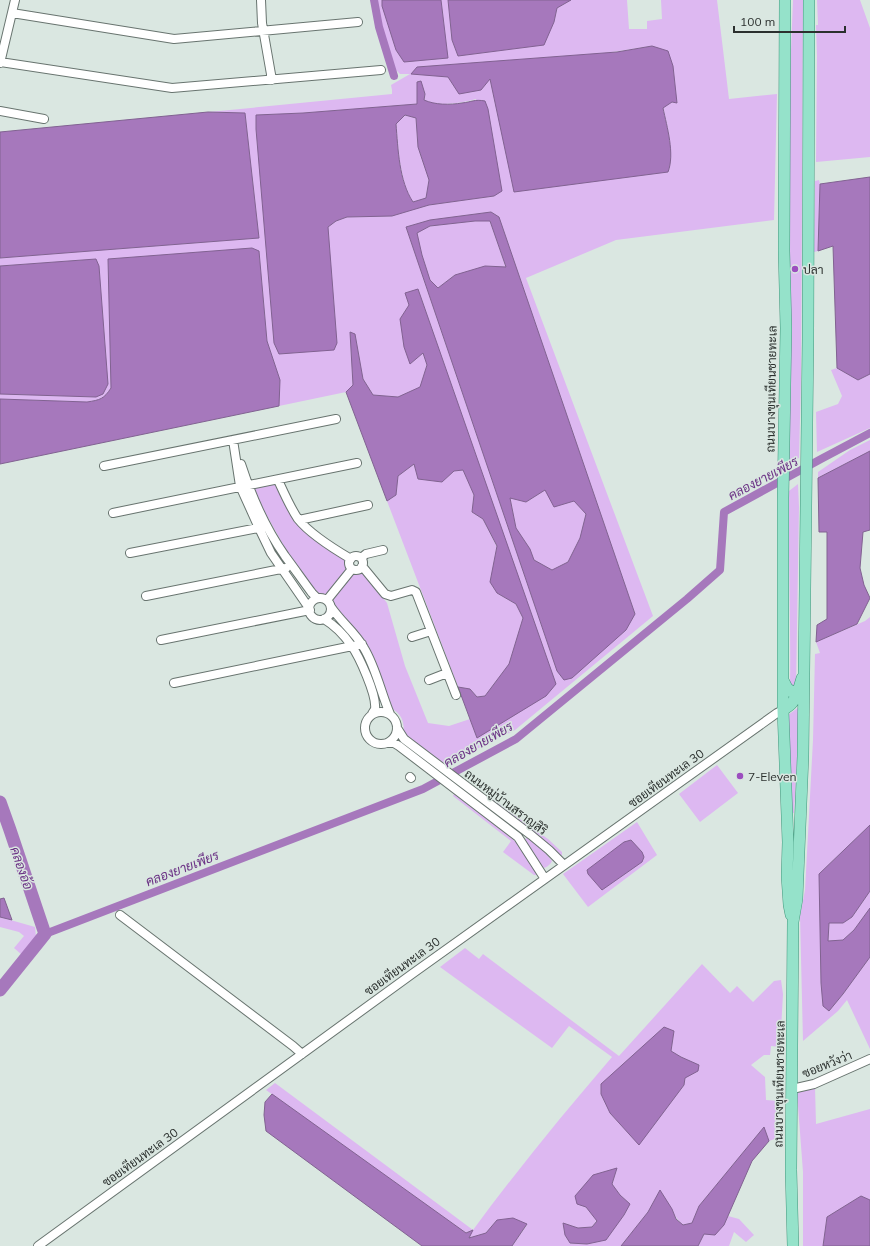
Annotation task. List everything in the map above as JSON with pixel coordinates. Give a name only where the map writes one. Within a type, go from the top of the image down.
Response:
[{"type":"main road","name":"ถนนบางขุนเทียนชายทะเล","points":[[786,0],[784,251],[786,328],[783,498],[783,710],[788,842],[787,876],[789,905],[793,922]]},
{"type":"main road","name":"ถนนบางขุนเทียนชายทะเล","points":[[792,1246],[791,1170],[793,922],[797,898],[803,756],[808,324],[809,0]]},
{"type":"main road","points":[[783,710],[790,706],[794,701],[796,691],[799,688],[804,674]]},
{"type":"main road","points":[[783,680],[787,688],[792,692],[796,691]]},
{"type":"street","points":[[15,0],[0,63],[172,88],[381,70]]},
{"type":"street","points":[[261,0],[263,30],[272,80]]},
{"type":"street","points":[[12,13],[174,39],[358,22]]},
{"type":"street","points":[[0,111],[44,119]]},
{"type":"street","points":[[104,466],[336,419]]},
{"type":"street","points":[[233,440],[244,486],[259,528],[270,553],[282,568],[314,617],[330,622],[358,656],[374,698],[375,708],[366,723],[366,733],[372,741],[382,744],[387,743],[395,736],[397,728],[396,721],[390,714],[372,663],[362,644],[354,633],[336,615],[329,604],[322,598],[317,598],[312,593],[284,555],[244,486]]},
{"type":"street","points":[[113,513],[357,463]]},
{"type":"street","points":[[278,480],[288,502],[299,520],[316,536],[351,559]]},
{"type":"street","points":[[299,520],[368,504]]},
{"type":"street","points":[[130,554],[268,526]]},
{"type":"street","points":[[352,569],[359,570],[361,562],[366,554],[384,550]]},
{"type":"street","points":[[352,569],[349,563],[351,559],[356,556],[385,594],[391,596],[412,590],[416,592],[456,695]]},
{"type":"street","points":[[146,596],[293,566]]},
{"type":"street","points":[[324,619],[330,614],[329,604],[352,569]]},
{"type":"street","points":[[310,609],[312,601],[317,598]]},
{"type":"street","points":[[161,640],[310,609]]},
{"type":"street","points":[[412,637],[431,631]]},
{"type":"street","points":[[174,683],[362,644]]},
{"type":"street","points":[[429,680],[448,674]]},
{"type":"street","name":"ซอยเทียนทะเล 30","points":[[38,1246],[564,865],[783,710]]},
{"type":"street","points":[[372,714],[383,712],[390,714]]},
{"type":"street","name":"ถนนหมู่บ้านสราญสิริ","points":[[397,728],[404,739],[528,833],[549,850],[564,865]]},
{"type":"street","name":"ถนนหมู่บ้านสราญสิริ","points":[[387,743],[394,743],[518,837],[545,879]]},
{"type":"street","points":[[478,808],[485,800]]},
{"type":"street","points":[[522,843],[521,838],[523,834],[528,833]]},
{"type":"street","points":[[120,915],[302,1054]]},
{"type":"street","name":"ซอยหวังว่า","points":[[792,1089],[814,1084],[870,1059]]},
{"type":"shaded area","points":[[376,0],[382,0],[382,6],[447,58],[441,0],[448,0],[452,40],[458,56],[480,52],[554,22],[557,8],[571,0],[627,0],[629,29],[647,29],[647,21],[662,19],[661,0],[717,0],[729,99],[777,94],[774,220],[616,240],[526,278],[653,616],[515,730],[481,747],[443,763],[404,734],[401,717],[388,706],[384,686],[373,660],[335,609],[332,601],[326,596],[318,594],[295,566],[253,491],[254,487],[275,482],[292,518],[299,526],[346,559],[346,565],[352,574],[363,572],[387,603],[405,666],[428,723],[449,726],[470,719],[477,738],[555,684],[418,289],[409,305],[411,363],[423,353],[427,365],[420,388],[398,397],[373,395],[363,379],[355,334],[350,333],[353,385],[346,392],[279,406],[280,380],[267,341],[259,251],[109,259],[111,388],[108,392],[104,397],[95,401],[87,402],[0,399],[0,394],[96,397],[96,259],[0,266],[0,258],[259,238],[245,113],[209,112],[392,94],[391,85],[410,74],[400,74],[395,69],[380,24]],"holes":[[[652,46],[677,103],[672,102],[663,107],[671,149],[668,172],[490,78],[460,93],[448,77]],[[420,81],[425,94],[424,101],[430,103],[450,104],[476,99],[494,196],[429,205],[392,216],[347,217],[336,221],[328,227],[256,115],[418,104],[417,82]],[[491,212],[499,217],[635,614],[557,671],[406,227],[430,220]]]},
{"type":"shaded area","points":[[382,0],[441,0],[448,58],[404,62],[396,50],[382,6]]},
{"type":"shaded area","points":[[448,0],[571,0],[557,8],[554,22],[544,45],[458,56],[452,40]]},
{"type":"shaded area","points":[[793,0],[803,0],[801,378],[799,458],[789,462],[790,74]]},
{"type":"shaded area","points":[[817,0],[860,0],[870,28],[870,157],[816,162]]},
{"type":"shaded area","points":[[652,46],[668,51],[673,66],[677,103],[672,102],[663,108],[671,149],[668,172],[514,192],[490,79],[481,90],[459,94],[448,77],[411,74],[417,67],[617,52]]},
{"type":"shaded area","points":[[421,81],[425,94],[424,100],[428,102],[438,104],[457,104],[476,100],[485,101],[488,109],[502,191],[494,196],[429,205],[392,216],[347,217],[336,221],[328,227],[337,343],[334,350],[279,354],[274,343],[256,115],[303,113],[417,104],[417,82]],"holes":[[[405,115],[416,118],[418,147],[429,180],[426,198],[413,202],[408,194],[402,175],[396,124]]]},
{"type":"shaded area","points":[[208,112],[245,113],[259,238],[0,258],[0,132]]},
{"type":"shaded area","points":[[406,115],[416,118],[418,147],[429,180],[426,198],[413,202],[406,192],[399,158],[396,123]]},
{"type":"shaded area","points":[[870,177],[870,374],[858,380],[837,368],[833,246],[818,251],[820,184]]},
{"type":"shaded area","points":[[819,180],[818,251],[814,252],[815,181]]},
{"type":"shaded area","points":[[491,212],[499,217],[635,614],[626,630],[572,678],[564,680],[557,671],[406,227],[430,220]],"holes":[[[475,221],[490,221],[506,267],[485,266],[455,275],[438,288],[430,280],[417,233],[430,226]],[[545,490],[554,507],[574,501],[586,514],[580,538],[568,562],[552,570],[534,560],[530,549],[516,528],[510,498],[526,502]]]},
{"type":"shaded area","points":[[475,221],[490,221],[506,268],[455,275],[438,288],[430,280],[417,233],[430,226]]},
{"type":"shaded area","points":[[252,248],[259,251],[267,341],[280,380],[279,406],[0,464],[0,399],[87,402],[95,401],[101,398],[106,395],[111,388],[108,259]]},
{"type":"shaded area","points":[[96,259],[99,266],[108,384],[103,394],[96,397],[0,394],[0,266]]},
{"type":"shaded area","points":[[418,289],[556,684],[546,696],[477,738],[458,687],[470,689],[477,697],[485,696],[509,664],[523,618],[516,604],[497,593],[490,582],[497,546],[483,519],[472,512],[474,495],[463,470],[454,471],[442,482],[418,479],[414,464],[398,476],[396,495],[387,501],[346,392],[353,385],[350,332],[355,334],[363,379],[373,395],[398,397],[420,387],[427,365],[423,353],[410,364],[404,347],[400,319],[409,305],[405,293]]},
{"type":"shaded area","points":[[837,368],[858,380],[870,374],[870,428],[817,452],[816,412],[838,404],[842,396],[831,370]]},
{"type":"shaded area","points":[[870,440],[870,451],[818,478],[818,472],[850,450]]},
{"type":"shaded area","points":[[870,451],[870,530],[863,532],[860,568],[864,585],[870,598],[857,624],[816,642],[817,625],[827,619],[827,532],[819,532],[818,478]]},
{"type":"shaded area","points":[[414,464],[418,479],[442,482],[454,471],[463,470],[474,495],[472,512],[483,519],[497,547],[494,562],[497,593],[516,604],[523,618],[509,664],[485,696],[477,697],[470,689],[458,687],[387,501],[396,495],[398,476]]},
{"type":"shaded area","points":[[798,484],[799,507],[796,687],[790,687],[789,491]]},
{"type":"shaded area","points":[[545,490],[574,501],[586,514],[580,538],[568,562],[552,570],[534,560],[530,549],[516,528],[510,497],[526,502]]},
{"type":"shaded area","points":[[870,617],[870,825],[819,874],[821,983],[829,1011],[870,957],[870,1049],[847,1000],[838,1011],[803,1041],[800,916],[805,890],[813,740],[815,654],[820,653],[816,642],[865,621]]},
{"type":"shaded area","points":[[799,707],[793,813],[791,812],[788,715]]},
{"type":"shaded area","points":[[717,765],[738,793],[700,822],[679,794]]},
{"type":"shaded area","points":[[462,778],[548,839],[562,852],[562,855],[560,857]]},
{"type":"shaded area","points":[[454,794],[517,843],[537,873],[536,875],[503,852],[511,841],[453,796]]},
{"type":"shaded area","points":[[637,822],[657,855],[588,907],[563,874]]},
{"type":"shaded area","points":[[870,825],[870,891],[852,917],[843,923],[829,923],[828,941],[843,940],[854,930],[870,908],[870,957],[829,1011],[823,1006],[821,983],[819,874]]},
{"type":"shaded area","points":[[528,837],[540,846],[552,861],[548,866],[544,868],[542,867],[532,852],[530,846],[526,846],[524,840]]},
{"type":"shaded area","points":[[631,840],[642,852],[644,857],[642,862],[602,890],[588,874],[587,870],[624,842]]},
{"type":"shaded area","points":[[870,891],[870,908],[854,930],[843,940],[828,942],[829,923],[843,923],[852,917]]},
{"type":"shaded area","points":[[4,898],[12,920],[0,917],[0,899]]},
{"type":"shaded area","points":[[0,917],[35,927],[36,937],[22,955],[14,948],[24,936],[19,932],[0,927]]},
{"type":"shaded area","points":[[465,948],[479,959],[483,954],[619,1056],[702,964],[730,993],[737,986],[753,1002],[774,981],[781,980],[783,994],[780,1047],[771,1046],[770,1055],[764,1055],[751,1065],[765,1077],[766,1100],[779,1101],[777,1138],[769,1141],[764,1127],[699,1206],[692,1223],[683,1225],[679,1221],[660,1191],[648,1212],[621,1246],[512,1246],[527,1225],[497,1220],[486,1233],[469,1238],[472,1230],[466,1233],[266,1090],[275,1083],[473,1230],[541,1142],[612,1057],[569,1026],[552,1048],[440,967]],"holes":[[[674,1032],[671,1051],[699,1065],[685,1078],[684,1085],[639,1144],[610,1113]],[[617,1168],[612,1184],[620,1195],[630,1204],[606,1240],[564,1223],[578,1228],[592,1227],[597,1220],[586,1206]]]},
{"type":"shaded area","points":[[664,1027],[674,1031],[671,1051],[699,1065],[698,1071],[685,1078],[684,1085],[639,1145],[610,1113],[601,1094],[601,1084]]},
{"type":"shaded area","points":[[815,1087],[816,1124],[870,1109],[870,1200],[861,1196],[827,1217],[823,1246],[803,1246],[803,1172],[797,1093]]},
{"type":"shaded area","points":[[272,1094],[466,1233],[473,1230],[469,1238],[486,1233],[497,1220],[513,1218],[527,1224],[512,1246],[422,1246],[266,1131],[264,1115],[265,1102]]},
{"type":"shaded area","points":[[764,1127],[769,1141],[752,1161],[724,1225],[715,1235],[704,1234],[698,1246],[621,1246],[648,1212],[660,1190],[672,1209],[676,1219],[683,1225],[692,1223],[699,1206]]},
{"type":"shaded area","points":[[617,1168],[612,1184],[620,1195],[630,1204],[624,1215],[606,1240],[587,1244],[570,1243],[565,1235],[563,1223],[578,1228],[592,1227],[597,1221],[586,1207],[577,1204],[575,1196],[593,1175]]},
{"type":"shaded area","points":[[861,1196],[870,1200],[870,1246],[823,1246],[827,1217]]},
{"type":"shaded area","points":[[728,1216],[739,1219],[754,1235],[746,1242],[734,1232],[729,1246],[698,1246],[704,1234],[724,1225]]},
{"type":"waterway","points":[[374,0],[379,27],[394,76]]},
{"type":"waterway","name":"คลองยายเพียร","points":[[45,934],[423,789],[516,739],[687,599],[720,570],[724,512],[870,433]]},
{"type":"waterway","name":"คลองอ้อ","points":[[0,802],[45,934],[0,990]]},
{"type":"place","name":"ปลา","points":[[795,269]]},
{"type":"place","name":"7-Eleven","points":[[740,776]]}]
